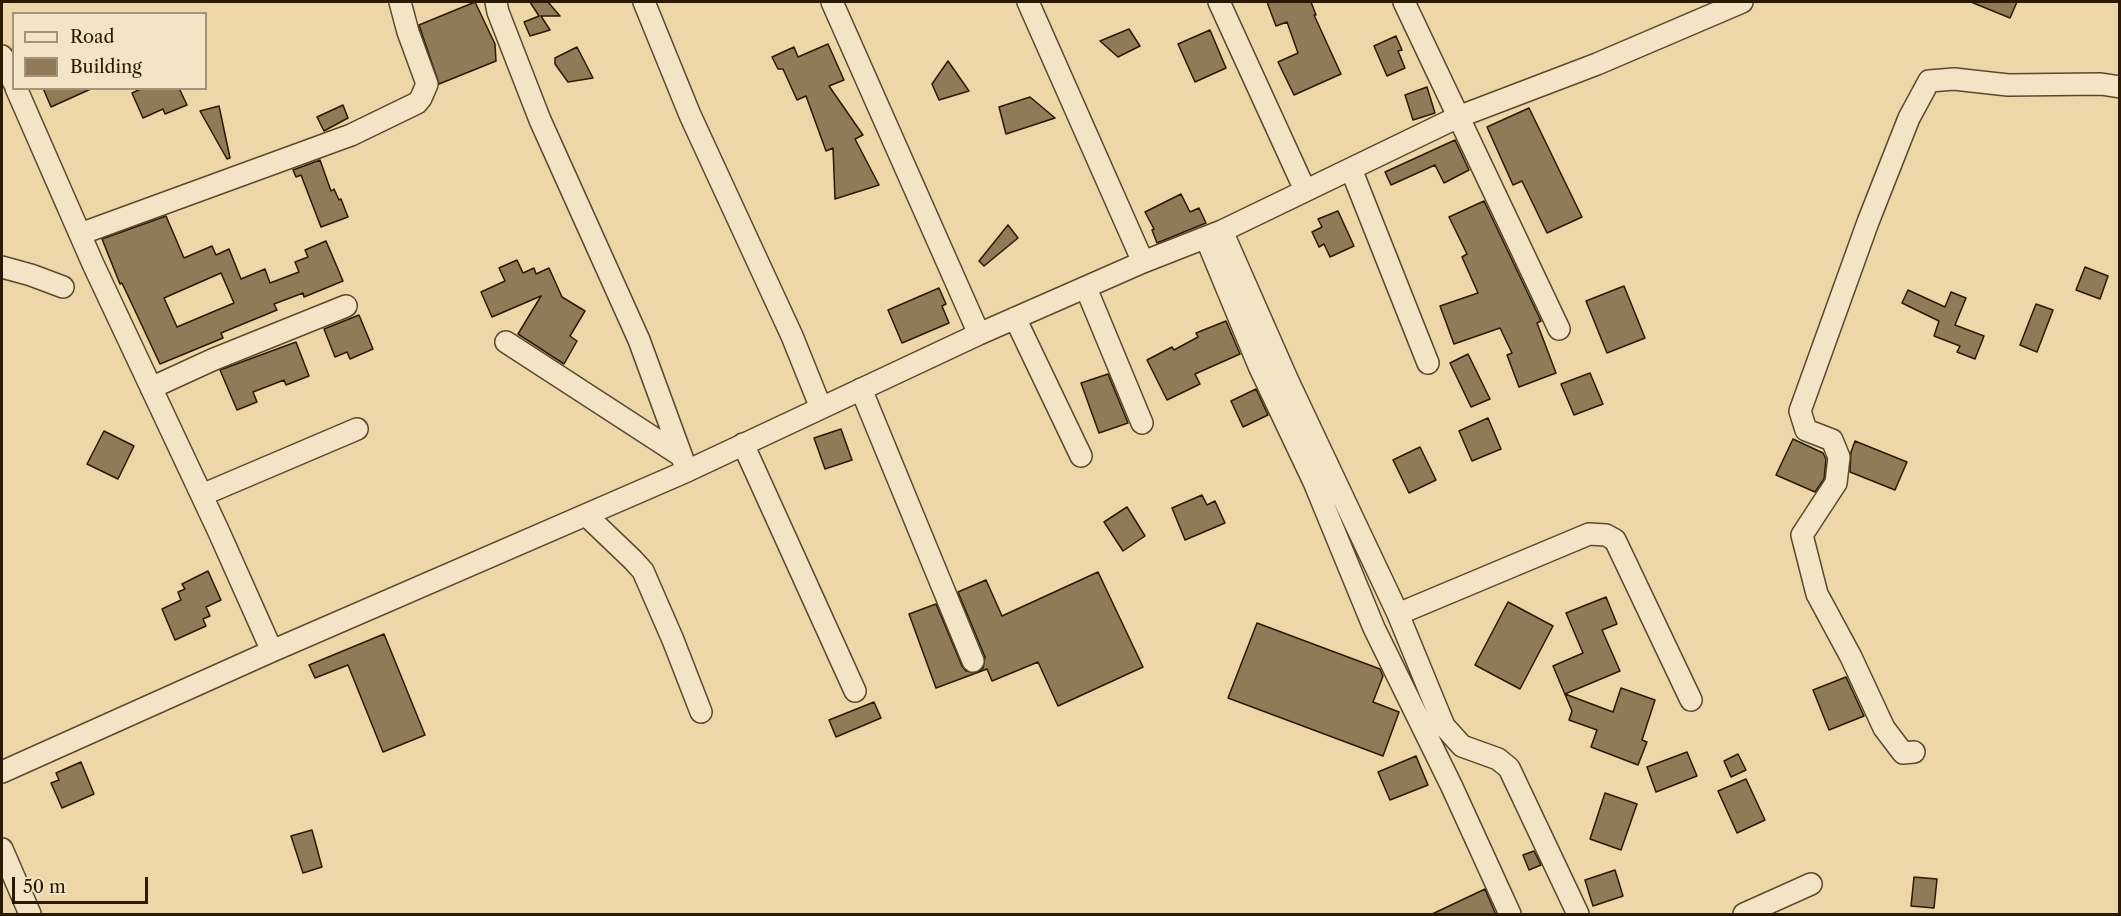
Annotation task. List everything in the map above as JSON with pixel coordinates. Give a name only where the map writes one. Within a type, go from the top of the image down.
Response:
[{"type":"street","points":[[80,234],[351,135],[417,103],[427,84],[400,2]]},
{"type":"street","points":[[496,2],[540,120],[639,340],[683,463]]},
{"type":"street","points":[[644,2],[690,115],[792,336],[821,408]]},
{"type":"street","points":[[832,2],[978,334]]},
{"type":"street","points":[[1028,2],[1143,262]]},
{"type":"street","points":[[1219,2],[1305,190]]},
{"type":"street","points":[[1404,2],[1560,329]]},
{"type":"street","points":[[2,772],[272,651],[585,515],[683,463],[743,444],[929,359],[978,334],[1143,262],[1214,234],[1458,117],[1597,64],[1742,2]]},
{"type":"street","points":[[2,56],[12,78]]},
{"type":"street","points":[[1914,752],[1903,753],[1884,728],[1851,657],[1816,594],[1803,535],[1836,483],[1839,457],[1832,440],[1806,430],[1800,411],[1880,191],[1909,118],[1929,81],[1954,79],[2008,84],[2101,84],[2120,87]]},
{"type":"street","points":[[17,90],[80,234],[272,651]]},
{"type":"street","points":[[1351,168],[1428,363]]},
{"type":"street","points":[[1214,234],[1288,381],[1398,614],[1444,726],[1458,743],[1498,759],[1509,768],[1578,915]]},
{"type":"street","points":[[1214,234],[1258,366],[1314,482],[1374,628],[1452,787],[1510,915]]},
{"type":"street","points":[[2,267],[63,287]]},
{"type":"street","points":[[1086,288],[1142,423]]},
{"type":"street","points":[[151,388],[212,360],[346,306]]},
{"type":"street","points":[[1015,318],[1081,456]]},
{"type":"street","points":[[506,342],[683,463]]},
{"type":"street","points":[[861,389],[973,661]]},
{"type":"street","points":[[202,495],[357,429]]},
{"type":"street","points":[[743,444],[855,691]]},
{"type":"street","points":[[585,515],[643,572],[701,712]]},
{"type":"street","points":[[1398,614],[1589,534],[1606,535],[1615,540],[1691,700]]},
{"type":"street","points":[[2,849],[30,915]]},
{"type":"street","points":[[1744,915],[1811,884]]},
{"type":"building","points":[[475,2],[495,44],[496,61],[439,84],[419,25]]},
{"type":"building","points":[[530,2],[548,2],[560,16],[541,16],[550,30],[530,36],[524,22],[539,16]]},
{"type":"building","points":[[1267,2],[1311,2],[1316,15],[1314,15],[1341,74],[1294,95],[1278,62],[1298,53],[1287,22],[1276,26]]},
{"type":"building","points":[[1971,2],[2017,2],[2010,18]]},
{"type":"building","points":[[1129,29],[1140,46],[1118,57],[1100,41]]},
{"type":"building","points":[[1210,30],[1226,68],[1195,82],[1178,44]]},
{"type":"building","points":[[1396,36],[1402,50],[1398,51],[1405,68],[1387,76],[1374,46]]},
{"type":"building","points":[[828,44],[844,80],[829,86],[863,135],[855,139],[879,185],[835,199],[833,148],[826,151],[806,96],[797,100],[783,69],[778,69],[772,57],[794,47],[798,57]]},
{"type":"building","points":[[577,47],[593,78],[568,82],[555,64],[555,58]]},
{"type":"building","points":[[948,61],[969,91],[939,100],[932,84]]},
{"type":"building","points":[[1427,87],[1435,113],[1413,120],[1405,95]]},
{"type":"building","points":[[44,90],[89,90],[51,107]]},
{"type":"building","points":[[139,90],[180,90],[187,105],[165,114],[163,109],[143,118],[132,93]]},
{"type":"building","points":[[1030,97],[1055,118],[1006,134],[999,107]]},
{"type":"building","points":[[343,105],[348,118],[324,131],[317,117]]},
{"type":"building","points":[[219,106],[230,158],[227,159],[200,111]]},
{"type":"building","points":[[1529,108],[1582,217],[1547,233],[1522,181],[1513,185],[1487,127]]},
{"type":"building","points":[[1455,140],[1469,170],[1444,183],[1435,165],[1391,185],[1385,172]]},
{"type":"building","points":[[320,160],[331,191],[334,189],[339,200],[341,199],[348,217],[321,227],[301,175],[296,177],[293,170]]},
{"type":"building","points":[[1181,194],[1190,212],[1199,208],[1206,223],[1157,243],[1152,230],[1154,229],[1145,212]]},
{"type":"building","points":[[1484,201],[1541,321],[1537,323],[1556,373],[1519,387],[1507,355],[1512,353],[1500,328],[1454,344],[1440,306],[1478,293],[1462,257],[1467,254],[1449,217]]},
{"type":"building","points":[[1338,211],[1354,246],[1330,257],[1324,244],[1319,247],[1312,232],[1322,227],[1318,219]]},
{"type":"building","points":[[166,216],[184,258],[212,246],[216,255],[229,249],[241,279],[265,269],[270,283],[299,272],[295,262],[308,257],[305,250],[326,241],[343,281],[304,297],[303,293],[274,304],[277,310],[221,333],[223,338],[160,364],[122,283],[120,284],[102,239]],"holes":[[[221,273],[234,303],[177,327],[164,298]]]},
{"type":"building","points":[[1008,225],[1018,238],[984,266],[979,261]]},
{"type":"building","points":[[517,260],[523,273],[534,268],[536,274],[549,268],[562,297],[585,311],[570,336],[577,341],[564,364],[518,334],[541,296],[492,317],[481,292],[505,281],[499,268]]},
{"type":"building","points":[[2085,267],[2108,276],[2100,299],[2076,290]]},
{"type":"building","points":[[1624,286],[1645,338],[1607,353],[1586,301]]},
{"type":"building","points":[[939,288],[946,304],[942,306],[949,323],[902,343],[888,310]]},
{"type":"building","points":[[1908,290],[1945,307],[1951,292],[1966,298],[1955,325],[1984,336],[1975,359],[1957,352],[1960,346],[1934,336],[1939,321],[1902,303]]},
{"type":"building","points":[[2036,304],[2053,310],[2037,352],[2020,345]]},
{"type":"building","points":[[359,315],[373,349],[350,359],[347,352],[335,357],[324,329]]},
{"type":"building","points":[[1226,321],[1240,354],[1195,374],[1200,384],[1167,400],[1147,360],[1172,347],[1174,350],[1198,337],[1196,333]]},
{"type":"building","points":[[296,342],[309,376],[286,385],[284,380],[253,392],[257,402],[237,410],[220,370]]},
{"type":"building","points":[[1468,354],[1490,399],[1471,407],[1450,363]]},
{"type":"building","points":[[1590,373],[1603,404],[1574,415],[1561,384]]},
{"type":"building","points":[[1108,374],[1128,423],[1099,433],[1081,383]]},
{"type":"building","points":[[1256,389],[1268,415],[1243,427],[1231,401]]},
{"type":"building","points":[[1488,418],[1501,449],[1472,461],[1459,431]]},
{"type":"building","points":[[841,429],[852,460],[825,469],[814,438]]},
{"type":"building","points":[[104,431],[134,446],[118,479],[87,464]]},
{"type":"building","points":[[1793,439],[1823,453],[1826,459],[1824,479],[1815,492],[1776,475]]},
{"type":"building","points":[[1855,441],[1907,462],[1895,490],[1850,472],[1851,452]]},
{"type":"building","points":[[1420,447],[1436,480],[1409,493],[1393,460]]},
{"type":"building","points":[[1202,495],[1207,505],[1215,501],[1225,523],[1185,540],[1172,508]]},
{"type":"building","points":[[1127,507],[1145,536],[1123,551],[1104,522]]},
{"type":"building","points":[[208,571],[221,600],[206,607],[210,616],[203,619],[206,626],[175,640],[162,609],[181,600],[178,592],[185,589],[182,584]]},
{"type":"building","points":[[1098,572],[1143,667],[1058,706],[1038,662],[992,681],[987,669],[978,673],[983,668],[985,657],[958,592],[986,580],[1002,616]]},
{"type":"building","points":[[1606,597],[1617,624],[1602,630],[1620,671],[1565,694],[1613,712],[1621,688],[1655,700],[1642,740],[1647,742],[1638,765],[1591,747],[1597,730],[1569,720],[1572,711],[1553,666],[1583,653],[1566,613]]},
{"type":"building","points":[[1508,602],[1553,626],[1520,689],[1475,665]]},
{"type":"building","points":[[936,604],[962,666],[966,671],[977,673],[936,688],[909,614]]},
{"type":"building","points":[[1257,623],[1380,669],[1383,676],[1373,702],[1399,712],[1383,756],[1228,698]]},
{"type":"building","points":[[384,634],[425,735],[383,752],[348,665],[315,678],[309,665]]},
{"type":"building","points":[[1846,677],[1864,716],[1829,730],[1813,690]]},
{"type":"building","points":[[874,702],[881,718],[836,737],[829,720]]},
{"type":"building","points":[[1687,752],[1697,776],[1656,792],[1647,767]]},
{"type":"building","points":[[1738,754],[1746,770],[1731,777],[1724,761]]},
{"type":"building","points":[[1416,756],[1428,785],[1390,800],[1378,772]]},
{"type":"building","points":[[81,762],[94,794],[62,808],[51,783],[59,780],[56,773]]},
{"type":"building","points":[[1746,779],[1765,820],[1737,833],[1718,791]]},
{"type":"building","points":[[1605,793],[1637,804],[1621,850],[1590,839]]},
{"type":"building","points":[[312,830],[322,867],[303,873],[291,836]]},
{"type":"building","points":[[1534,851],[1541,865],[1529,870],[1523,855]]},
{"type":"building","points":[[1615,870],[1623,896],[1593,906],[1585,880]]},
{"type":"building","points":[[1914,877],[1937,879],[1934,908],[1911,906]]},
{"type":"building","points":[[1485,889],[1496,915],[1430,915]]}]
